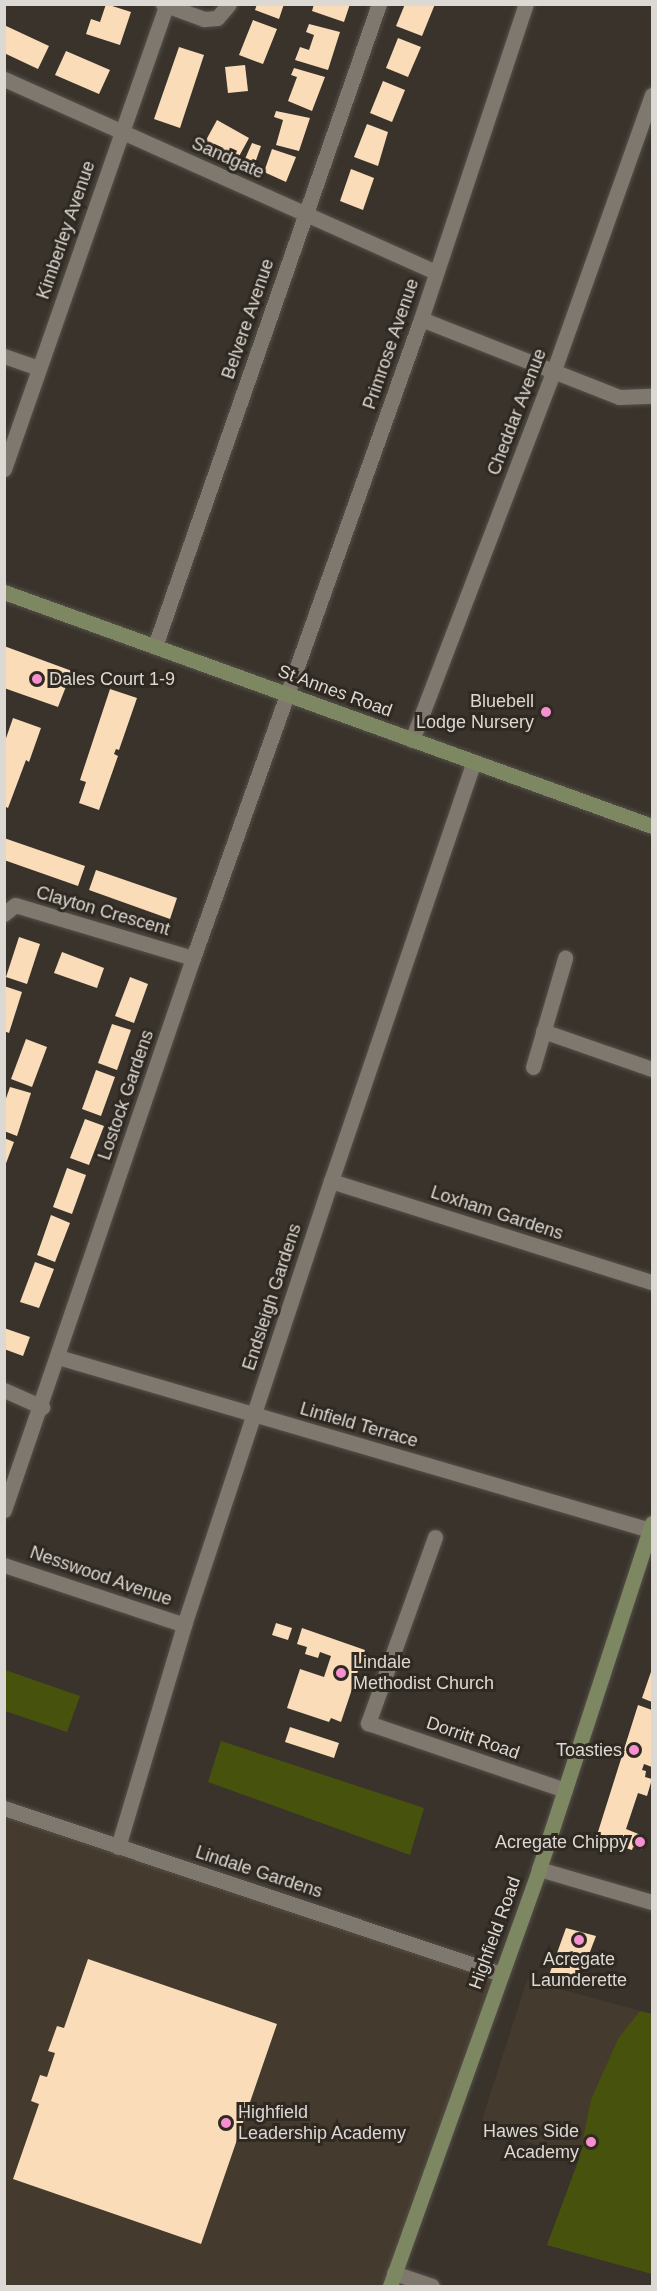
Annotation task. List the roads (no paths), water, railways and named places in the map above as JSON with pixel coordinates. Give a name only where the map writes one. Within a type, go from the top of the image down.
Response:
[{"type":"street","points":[[164,5],[204,19],[217,18],[229,4]]},
{"type":"street","name":"Belvere Avenue","points":[[155,646],[379,4]]},
{"type":"street","name":"Primrose Avenue","points":[[289,694],[421,319],[526,4]]},
{"type":"street","name":"Kimberley Avenue","points":[[4,468],[164,5]]},
{"type":"street","name":"Sandgate","points":[[4,79],[436,272]]},
{"type":"street","name":"Cheddar Avenue","points":[[412,740],[554,370],[652,95]]},
{"type":"street","points":[[421,319],[619,397],[652,396]]},
{"type":"street","points":[[4,356],[39,368]]},
{"type":"street","name":"St Annes Road","points":[[4,592],[652,826]]},
{"type":"street","name":"Lostock Gardens","points":[[4,1510],[42,1407],[193,958],[289,694]]},
{"type":"street","name":"Endsleigh Gardens","points":[[118,1846],[184,1625],[473,763]]},
{"type":"street","name":"Clayton Crescent","points":[[4,914],[15,905],[193,958]]},
{"type":"street","points":[[533,1067],[565,958]]},
{"type":"street","points":[[543,1031],[652,1069]]},
{"type":"street","name":"Loxham Gardens","points":[[331,1181],[652,1282]]},
{"type":"street","name":"Linfield Terrace","points":[[58,1357],[651,1526]]},
{"type":"street","points":[[4,1390],[42,1407]]},
{"type":"street","name":"Highfield Road","points":[[392,2280],[539,1869],[651,1526]]},
{"type":"street","name":"Dorritt Road","points":[[435,1537],[368,1724],[565,1790]]},
{"type":"street","name":"Nesswood Avenue","points":[[4,1565],[184,1625]]},
{"type":"street","name":"Lindale Gardens","points":[[4,1808],[501,1974]]},
{"type":"street","points":[[539,1869],[652,1902]]},
{"type":"street","points":[[392,2280],[432,2286]]},
{"type":"place","name":"Dales Court 1-9","points":[[37,679]]},
{"type":"place","name":"Bluebell Lodge Nursery","points":[[546,712]]},
{"type":"place","name":"Lindale Methodist Church","points":[[341,1673]]},
{"type":"place","name":"Toasties","points":[[634,1750]]},
{"type":"place","name":"Acregate Chippy","points":[[640,1842]]},
{"type":"place","name":"Acregate Launderette","points":[[579,1940]]},
{"type":"place","name":"Highfield Leadership Academy","points":[[226,2123]]},
{"type":"place","name":"Hawes Side Academy","points":[[591,2142]]}]
